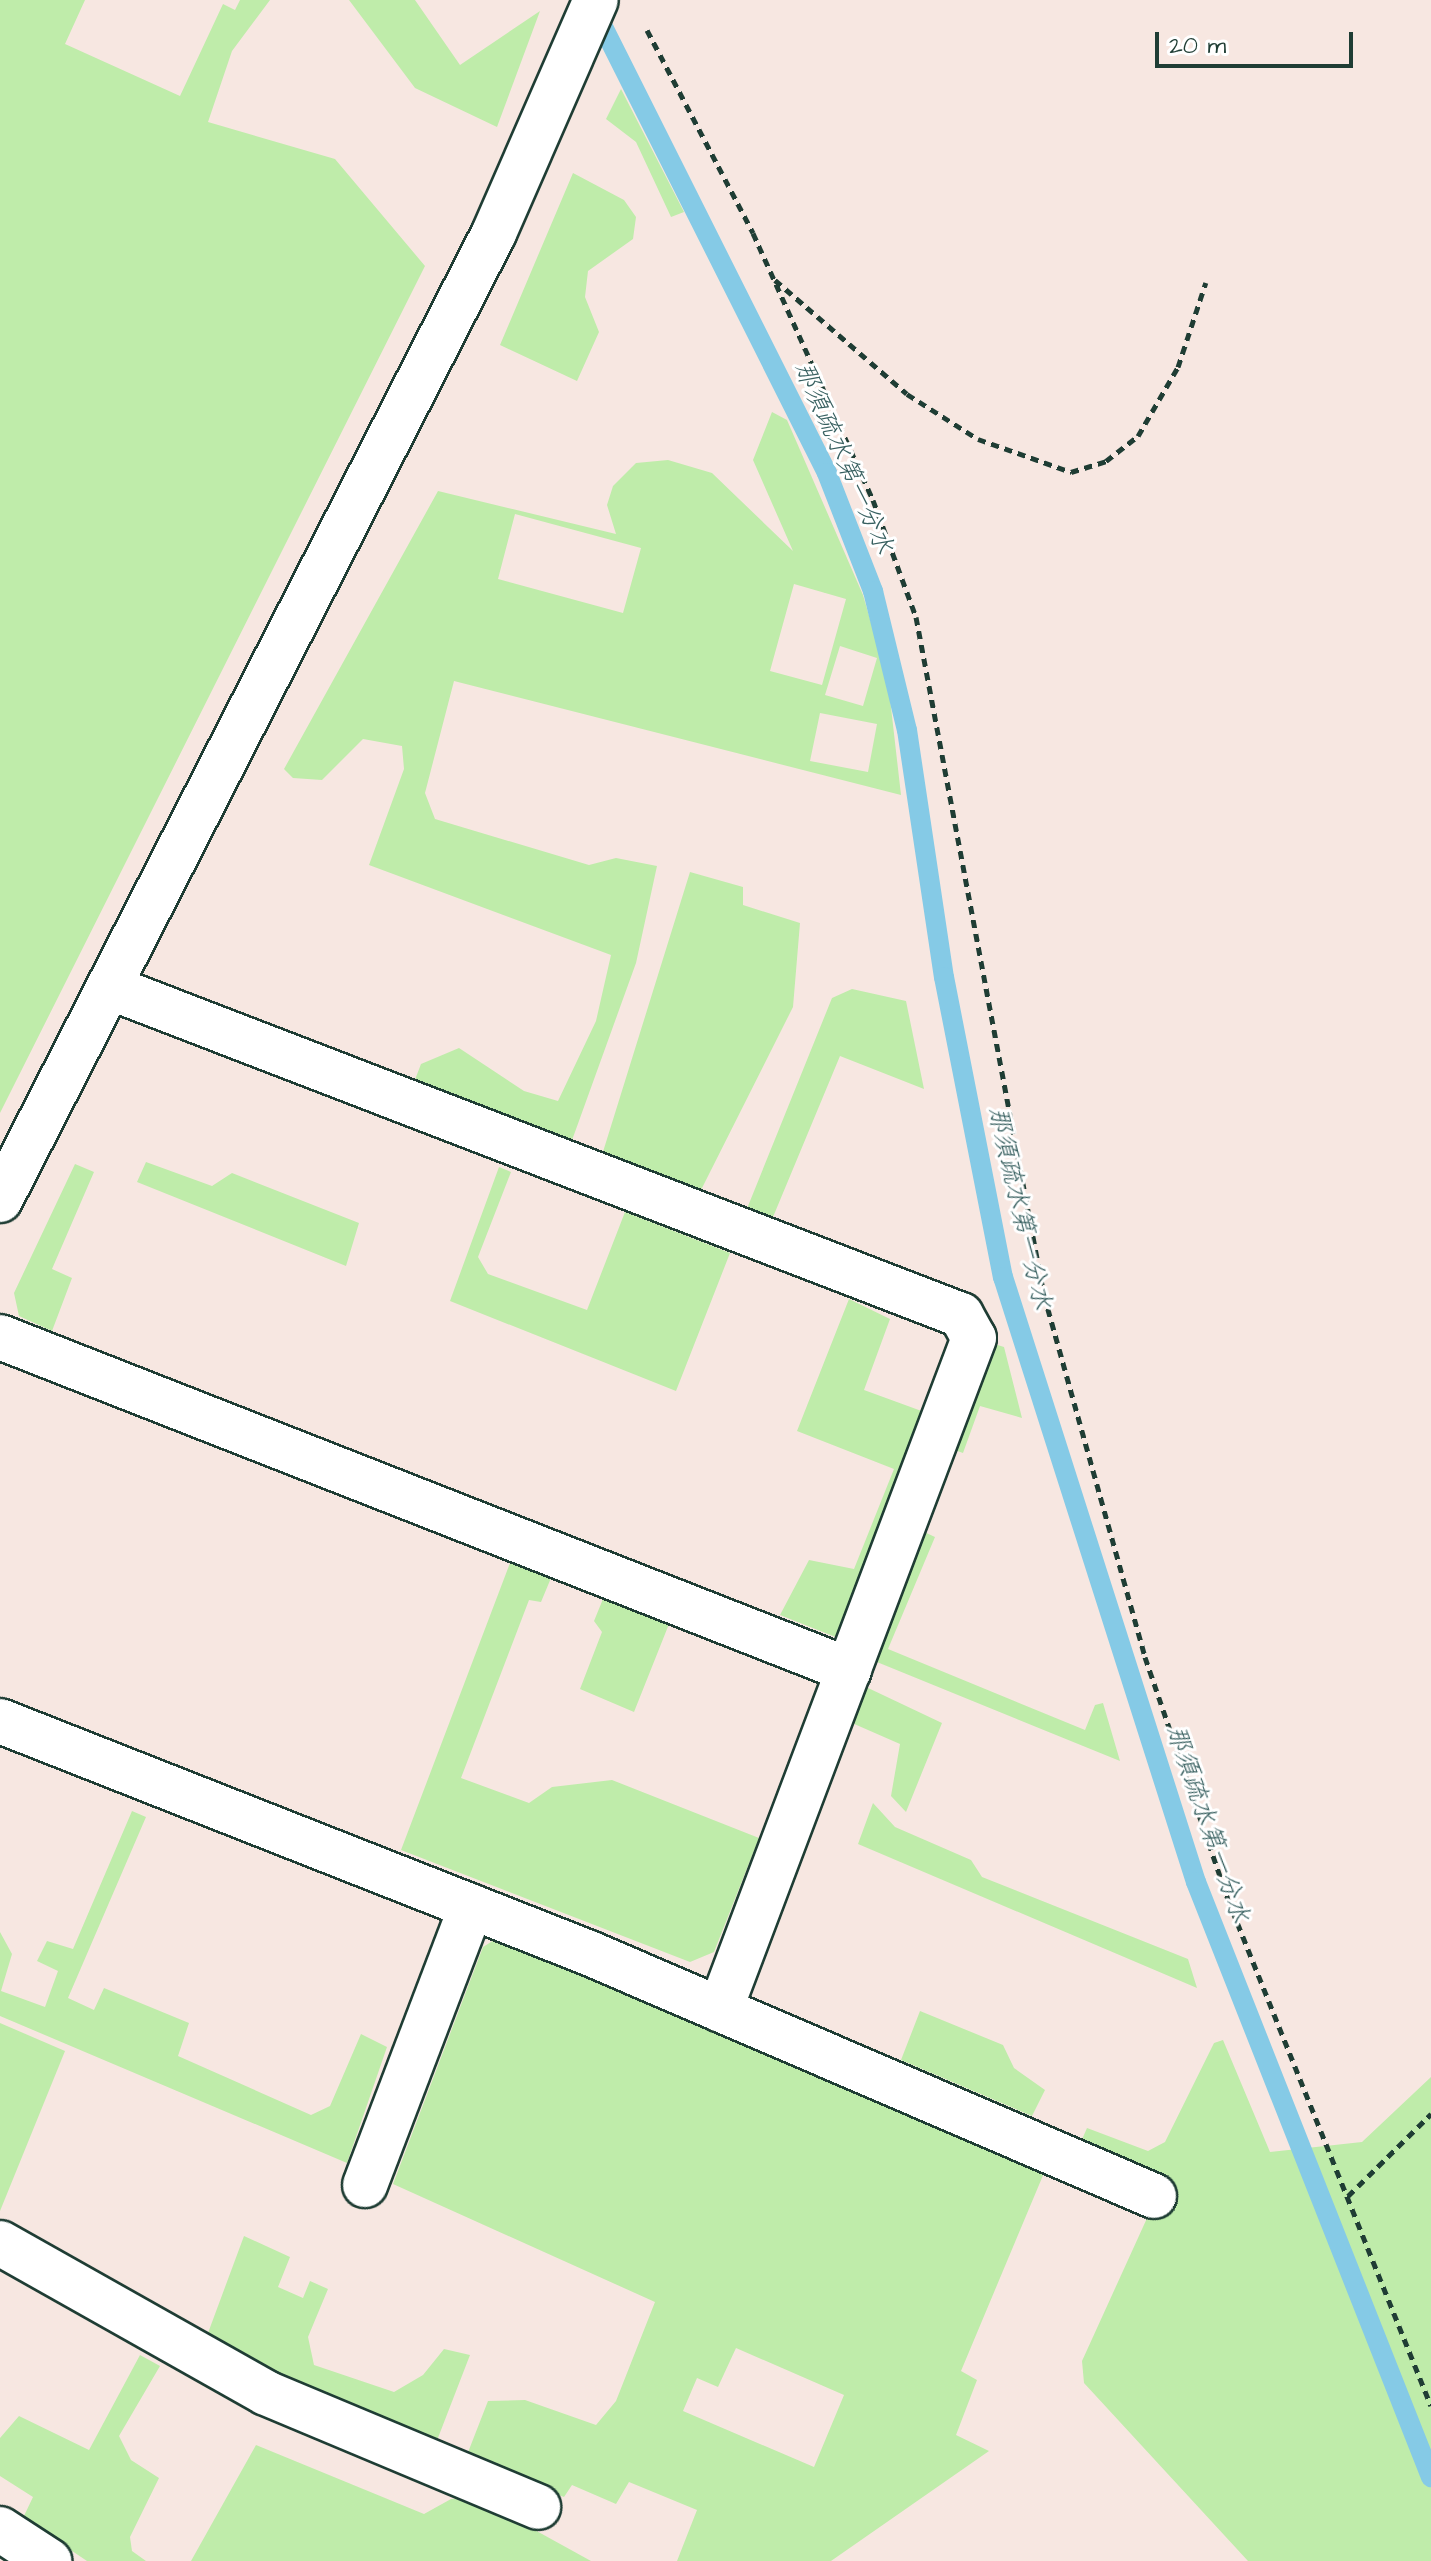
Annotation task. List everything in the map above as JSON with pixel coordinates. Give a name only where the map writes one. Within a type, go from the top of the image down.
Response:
[{"type":"street","points":[[0,1200],[494,233],[596,0]]},
{"type":"street","points":[[109,987],[961,1315],[974,1338],[720,2010]]},
{"type":"street","points":[[0,1337],[849,1670]]},
{"type":"street","points":[[0,1721],[471,1907],[1154,2196]]},
{"type":"street","points":[[365,2185],[471,1907]]},
{"type":"street","points":[[0,2243],[266,2393],[538,2507]]},
{"type":"street","points":[[0,2529],[49,2561]]},
{"type":"path","points":[[638,14],[771,276],[873,500],[916,617],[1044,1295],[1150,1672],[1227,1897],[1431,2406]]},
{"type":"path","points":[[771,276],[907,394],[978,439],[1071,472],[1106,461],[1138,436],[1178,367],[1206,282]]},
{"type":"path","points":[[1348,2196],[1431,2114]]},
{"type":"green space","points":[[0,0],[85,0],[65,44],[180,96],[223,4],[235,10],[240,0],[270,0],[232,51],[208,122],[335,159],[425,266],[0,1113]]},
{"type":"green space","points":[[349,0],[415,0],[460,65],[540,11],[497,127],[415,88]]},
{"type":"green space","points":[[621,89],[684,212],[671,217],[636,142],[606,119]]},
{"type":"green space","points":[[573,173],[624,200],[636,217],[633,239],[588,271],[585,297],[599,332],[577,381],[500,345]]},
{"type":"green space","points":[[772,412],[787,420],[863,595],[888,681],[901,795],[454,681],[425,793],[435,819],[589,865],[616,858],[657,866],[636,963],[571,1143],[413,1085],[421,1064],[459,1048],[524,1091],[558,1101],[596,1021],[611,955],[369,865],[404,769],[402,746],[363,739],[322,780],[293,778],[284,769],[438,491],[616,534],[607,505],[613,486],[636,463],[668,460],[712,473],[793,551],[753,460]],"holes":[[[515,514],[641,548],[623,613],[498,579]],[[794,584],[846,599],[822,685],[770,671]],[[840,646],[877,658],[863,706],[825,695]],[[820,713],[877,724],[868,772],[810,761]]]},
{"type":"green space","points":[[690,872],[743,887],[743,905],[800,923],[793,1007],[701,1190],[602,1155]]},
{"type":"green space","points":[[852,989],[906,1001],[924,1089],[840,1056],[773,1217],[746,1211],[832,998]]},
{"type":"green space","points":[[146,1162],[212,1186],[232,1173],[359,1223],[346,1266],[137,1182]]},
{"type":"green space","points":[[75,1164],[94,1172],[52,1269],[72,1278],[52,1331],[19,1316],[14,1293]]},
{"type":"green space","points":[[499,1167],[511,1172],[478,1257],[488,1274],[587,1310],[625,1212],[730,1253],[676,1391],[450,1301]]},
{"type":"green space","points":[[849,1299],[890,1319],[864,1390],[927,1413],[838,1638],[780,1615],[809,1560],[854,1569],[894,1469],[797,1431]]},
{"type":"green space","points":[[991,1343],[1004,1347],[1022,1418],[980,1406],[963,1453],[952,1449]]},
{"type":"green space","points":[[922,1531],[935,1537],[888,1649],[1085,1730],[1095,1705],[1103,1703],[1120,1761],[872,1660]]},
{"type":"green space","points":[[510,1563],[551,1578],[541,1602],[529,1600],[461,1778],[529,1803],[552,1787],[612,1780],[759,1838],[714,1952],[690,1962],[401,1850]]},
{"type":"green space","points":[[603,1599],[669,1624],[634,1712],[580,1689],[602,1632],[594,1621]]},
{"type":"green space","points":[[866,1687],[942,1723],[906,1812],[891,1796],[900,1744],[852,1723]]},
{"type":"green space","points":[[873,1803],[895,1827],[971,1860],[982,1877],[1188,1959],[1197,1988],[858,1844]]},
{"type":"green space","points":[[132,1811],[146,1817],[68,1998],[94,2010],[104,1988],[189,2023],[178,2056],[311,2115],[330,2106],[361,2034],[387,2047],[347,2163],[0,2016],[0,1932],[12,1954],[1,1991],[45,2007],[58,1971],[37,1961],[47,1941],[73,1949]]},
{"type":"green space","points":[[499,1937],[1044,2173],[961,2371],[977,2380],[956,2435],[989,2451],[831,2561],[677,2561],[697,2510],[629,2482],[616,2504],[572,2485],[564,2497],[465,2460],[488,2401],[525,2400],[596,2425],[616,2401],[655,2302],[393,2184],[483,1947]],"holes":[[[736,2348],[844,2395],[814,2467],[683,2411],[697,2378],[718,2387]]]},
{"type":"green space","points":[[920,2011],[1003,2045],[1014,2068],[1045,2090],[1032,2116],[901,2060]]},
{"type":"green space","points":[[0,2023],[65,2051],[0,2211]]},
{"type":"green space","points":[[1223,2040],[1270,2152],[1362,2142],[1431,2077],[1431,2561],[1248,2561],[1084,2383],[1082,2361],[1148,2216],[1174,2187],[1080,2144],[1087,2128],[1148,2151],[1165,2142],[1214,2043]]},
{"type":"green space","points":[[244,2236],[290,2257],[278,2287],[303,2298],[310,2281],[328,2289],[308,2337],[314,2365],[394,2392],[423,2375],[444,2349],[470,2355],[436,2443],[276,2374],[208,2333]]},
{"type":"green space","points":[[140,2355],[160,2366],[119,2436],[131,2460],[159,2478],[130,2537],[132,2551],[146,2561],[87,2561],[23,2518],[33,2497],[0,2476],[0,2438],[19,2416],[89,2450]]},
{"type":"green space","points":[[256,2445],[424,2514],[451,2499],[475,2497],[591,2561],[191,2561]]},
{"type":"waterway","name":"那須疏水第一分水","points":[[593,7],[827,473],[873,591],[907,730],[944,977],[1003,1277],[1196,1882],[1431,2477]]}]
